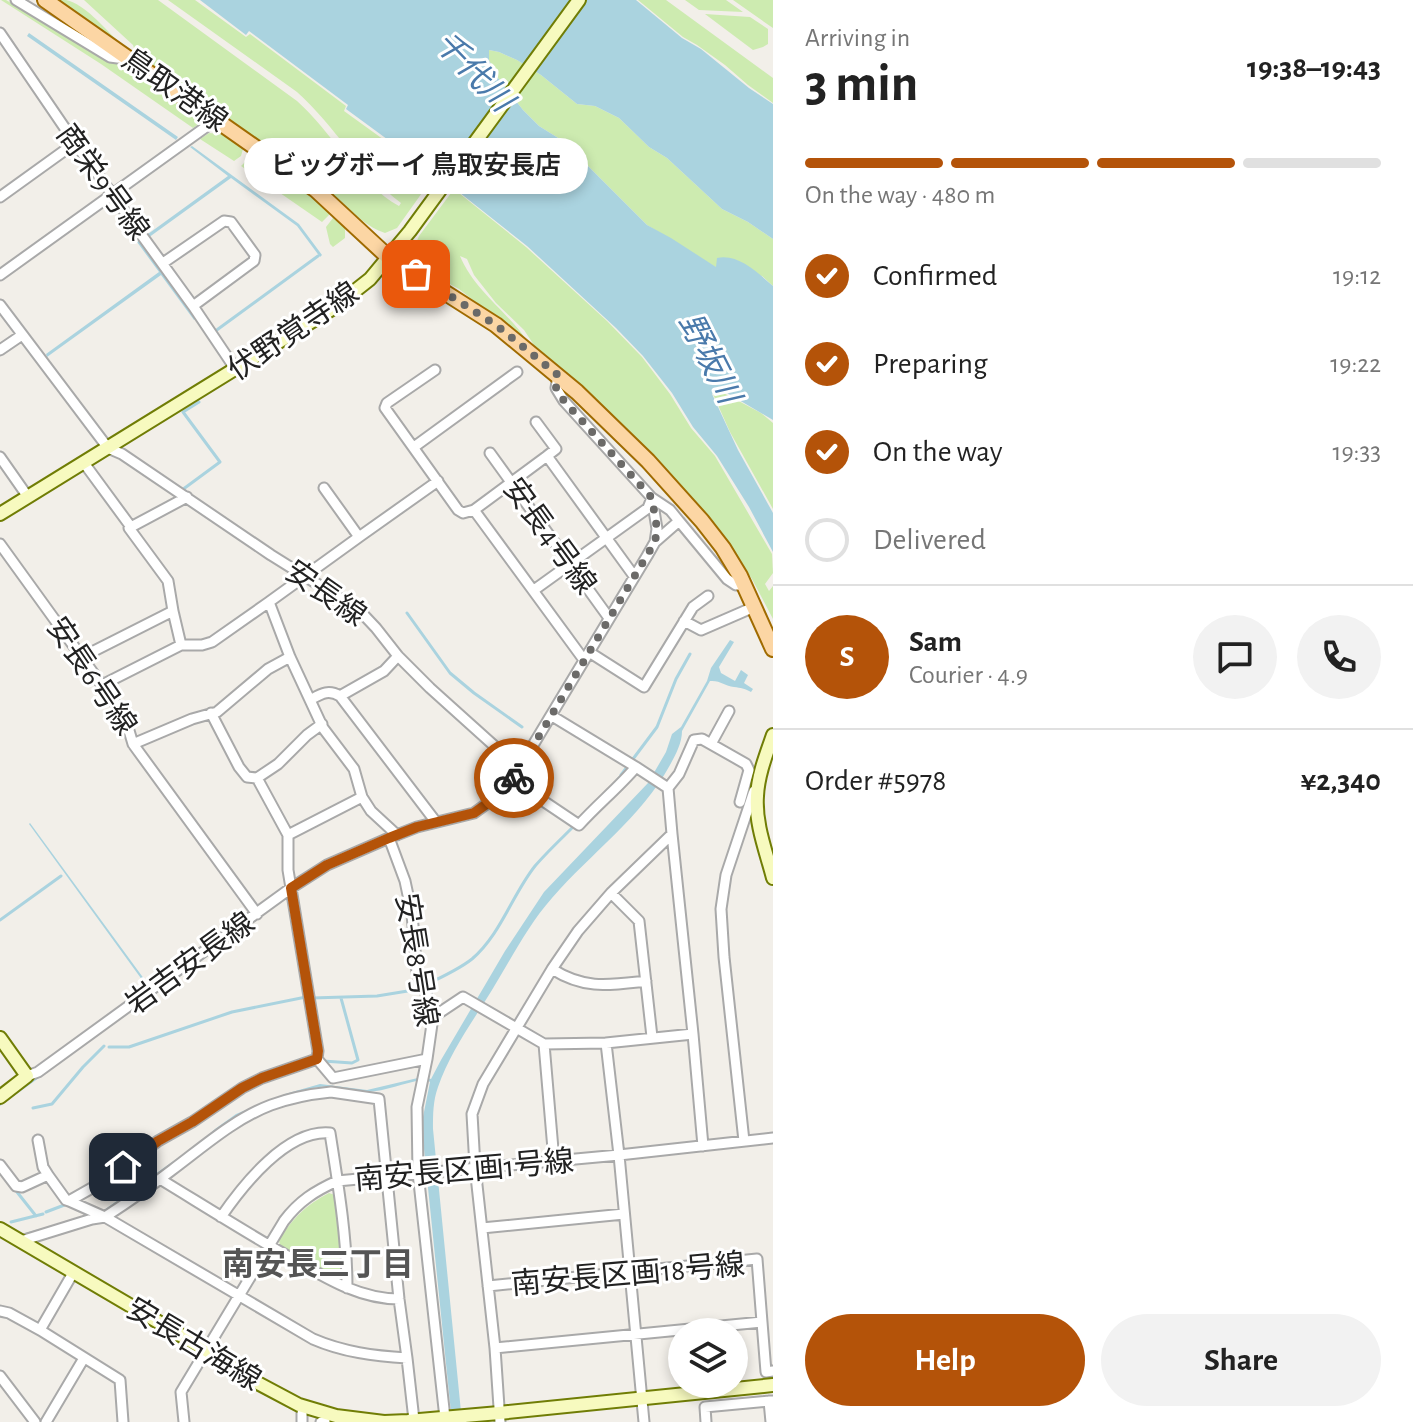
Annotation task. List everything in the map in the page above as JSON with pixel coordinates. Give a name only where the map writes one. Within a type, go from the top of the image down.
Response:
[{"type":"main road","name":"鳥取港線","points":[[45,0],[323,195],[389,257],[480,314],[558,375],[622,435],[682,498],[723,548],[744,585],[773,649]]},
{"type":"street","points":[[16,0],[110,57],[134,61]]},
{"type":"street","name":"伏野覚寺線","points":[[0,514],[300,330],[346,300],[370,279],[410,231],[579,0]]},
{"type":"street","name":"商栄9号線","points":[[0,33],[236,370]]},
{"type":"street","points":[[0,275],[217,119]]},
{"type":"street","points":[[0,197],[75,143]]},
{"type":"street","points":[[163,263],[224,221],[231,222],[255,255],[254,261],[193,306]]},
{"type":"street","points":[[0,305],[108,448]]},
{"type":"street","points":[[0,350],[22,335]]},
{"type":"street","points":[[435,370],[385,405],[461,512],[474,510],[556,449],[536,422]]},
{"type":"street","points":[[414,447],[517,372]]},
{"type":"street","points":[[558,375],[556,388],[564,401],[652,498],[670,510],[725,577],[736,585],[744,585]]},
{"type":"street","name":"安長線","points":[[108,448],[122,454],[271,555],[359,610],[398,656],[520,769]]},
{"type":"street","name":"安長4号線","points":[[490,453],[609,618]]},
{"type":"street","points":[[547,456],[634,576]]},
{"type":"street","points":[[0,457],[28,497]]},
{"type":"street","points":[[84,463],[168,581],[181,645]]},
{"type":"street","points":[[102,685],[181,645],[212,642],[438,481]]},
{"type":"street","points":[[324,488],[359,537]]},
{"type":"street","points":[[131,527],[187,497]]},
{"type":"street","points":[[534,590],[648,508],[652,498]]},
{"type":"street","points":[[652,498],[657,529],[655,542]]},
{"type":"street","points":[[474,510],[587,656],[644,687],[693,607],[708,596]]},
{"type":"street","name":"岩吉安長線","points":[[0,1097],[327,865],[393,837],[480,810],[499,795],[520,769],[655,542],[679,521]]},
{"type":"street","name":"安長6号線","points":[[0,544],[125,717],[133,744],[172,726],[217,712],[268,669],[290,657]]},
{"type":"street","name":"安長8号線","points":[[269,602],[290,657],[322,724],[354,769],[362,797],[393,837],[412,914],[417,973],[433,1017],[427,1059],[333,1078]]},
{"type":"street","points":[[684,621],[701,630],[754,607]]},
{"type":"street","points":[[82,657],[173,611]]},
{"type":"street","points":[[340,696],[384,671],[398,656]]},
{"type":"street","points":[[310,700],[326,692],[340,696],[436,822]]},
{"type":"street","points":[[711,744],[729,711]]},
{"type":"street","points":[[211,713],[239,767],[247,777],[257,778],[278,764],[322,724]]},
{"type":"street","points":[[552,716],[668,788]]},
{"type":"street","points":[[744,1141],[721,909],[730,863],[773,735]]},
{"type":"street","points":[[703,1146],[668,788],[679,774],[694,740],[702,739],[746,764],[749,770],[740,802]]},
{"type":"street","points":[[133,744],[257,914]]},
{"type":"street","points":[[512,780],[579,825],[636,767]]},
{"type":"street","points":[[762,767],[757,816],[773,878]]},
{"type":"street","points":[[257,778],[288,835],[288,870],[317,1059],[333,1078],[331,1092]]},
{"type":"street","points":[[288,835],[362,797]]},
{"type":"street","points":[[668,1395],[500,1418],[472,1114],[483,1084],[578,931],[611,893],[672,834]]},
{"type":"street","points":[[611,893],[639,921],[652,1037]]},
{"type":"street","points":[[552,969],[580,983],[599,986],[646,981]]},
{"type":"street","points":[[433,1017],[463,997],[544,1044],[606,1043],[693,1034]]},
{"type":"street","points":[[0,1038],[27,1076]]},
{"type":"street","points":[[606,1043],[644,1422]]},
{"type":"street","points":[[544,1044],[554,1161]]},
{"type":"street","points":[[69,1201],[106,1180],[158,1141],[242,1088],[317,1059]]},
{"type":"street","points":[[427,1059],[417,1107],[418,1173],[448,1418]]},
{"type":"street","points":[[21,1241],[105,1217],[215,1137],[252,1114],[283,1101],[331,1092],[379,1099],[407,1358],[410,1421]]},
{"type":"street","points":[[221,1217],[239,1190],[262,1166],[296,1142],[319,1132],[330,1133],[347,1288]]},
{"type":"street","name":"南安長区画1号線","points":[[184,1422],[181,1392],[284,1221],[296,1206],[318,1190],[337,1181],[773,1138]]},
{"type":"street","points":[[38,1140],[43,1167],[66,1200],[105,1217],[325,1344],[362,1354],[407,1358]]},
{"type":"street","points":[[0,1165],[16,1186],[22,1187],[48,1175]]},
{"type":"street","points":[[160,1179],[270,1246],[347,1288],[367,1295],[399,1299]]},
{"type":"street","points":[[482,1228],[624,1214]]},
{"type":"street","name":"安長古海線","points":[[0,1229],[299,1405],[336,1416],[384,1422],[470,1416],[500,1418]]},
{"type":"street","name":"南安長区画18号線","points":[[488,1286],[757,1259],[762,1322]]},
{"type":"street","points":[[40,1330],[73,1273]]},
{"type":"street","points":[[0,1311],[40,1330],[120,1380],[123,1422]]},
{"type":"street","points":[[495,1348],[762,1322],[766,1372],[773,1371]]},
{"type":"street","points":[[46,1422],[84,1358]]},
{"type":"street","points":[[0,1376],[35,1422]]},
{"type":"street","points":[[748,1388],[773,1385]]},
{"type":"street","points":[[704,1398],[706,1422]]},
{"type":"street","points":[[705,1407],[771,1401],[771,1422]]},
{"type":"green space","points":[[1,0],[135,72],[198,113],[199,124],[193,128]]},
{"type":"green space","points":[[53,0],[66,0],[80,6],[117,43]]},
{"type":"green space","points":[[84,0],[158,0],[297,101],[371,185],[399,206],[401,203],[386,191],[297,92],[168,0],[195,0],[246,37],[250,34],[346,106],[344,111],[434,176],[397,228],[385,233],[379,230],[137,58],[133,45]]},
{"type":"green space","points":[[638,0],[666,0],[773,78],[773,103],[683,37]]},
{"type":"green space","points":[[685,0],[726,0],[743,12],[699,10]]},
{"type":"green space","points":[[733,0],[773,0],[773,28],[770,26]]},
{"type":"green space","points":[[705,14],[750,17],[768,29],[768,44],[753,50]]},
{"type":"green space","points":[[489,50],[517,60],[577,104],[595,106],[619,118],[722,209],[773,239],[773,286],[762,276],[717,268],[647,225],[563,141],[539,126],[523,110],[498,78],[489,60]]},
{"type":"green space","points":[[209,133],[232,138],[243,149],[241,156],[234,161],[200,139]]},
{"type":"green space","points":[[255,155],[309,193],[329,210],[329,215],[322,222],[241,166]]},
{"type":"green space","points":[[454,189],[526,247],[607,321],[642,357],[670,394],[691,428],[715,456],[772,554],[773,573],[765,584],[769,591],[773,586],[773,619],[752,579],[696,508],[540,354],[524,330],[496,303],[474,275],[467,259],[460,256],[474,281],[530,345],[459,289],[429,273],[417,257],[415,245],[419,236]]},
{"type":"green space","points":[[333,218],[337,218],[345,228],[345,238],[333,247],[326,227]]},
{"type":"green space","points":[[718,390],[761,413],[773,423],[773,509],[730,432],[713,394]]},
{"type":"green space","points":[[329,1193],[335,1195],[344,1279],[341,1282],[280,1246],[279,1240],[301,1213]]},
{"type":"water","points":[[200,0],[636,0],[682,38],[773,104],[773,239],[722,209],[619,118],[595,106],[577,104],[517,60],[489,50],[489,60],[498,78],[523,110],[539,126],[563,141],[647,225],[716,267],[717,258],[740,261],[773,286],[773,420],[722,390],[717,389],[712,394],[738,450],[773,513],[773,552],[717,456],[643,356],[616,328],[527,246],[455,189],[346,109],[348,105],[249,31],[246,35]]},
{"type":"water","points":[[29,33],[178,137],[176,140],[27,36]]},
{"type":"water","points":[[192,146],[299,224],[322,255],[320,257],[297,226],[231,178],[141,243],[196,318],[194,320],[161,275],[47,357],[46,354],[159,272],[137,242],[228,176]]},
{"type":"water","points":[[730,640],[734,642],[719,667],[721,673],[735,681],[741,670],[748,675],[744,683],[753,689],[751,692],[710,681],[682,731],[676,753],[658,784],[630,819],[535,919],[455,1049],[438,1087],[433,1129],[462,1422],[452,1422],[423,1139],[423,1117],[430,1082],[427,1078],[431,1079],[505,951],[544,892],[648,783],[666,752],[672,734],[681,727],[711,668]]},
{"type":"water","points":[[30,823],[150,987],[148,988]]},
{"type":"water","points":[[243,931],[0,1106],[0,1104]]},
{"type":"water","points":[[422,1077],[422,1080],[374,1091],[319,1087],[272,1100],[228,1123],[103,1213],[27,1235],[25,1233],[101,1212],[236,1114],[285,1094],[320,1084],[367,1090]]},
{"type":"waterway","points":[[214,332],[318,256]]},
{"type":"waterway","points":[[182,490],[220,462],[183,412],[199,402]]},
{"type":"waterway","points":[[407,613],[450,673],[522,727]]},
{"type":"waterway","points":[[633,759],[657,727],[676,679],[690,654]]},
{"type":"waterway","points":[[444,707],[471,731]]},
{"type":"waterway","points":[[621,775],[627,767]]},
{"type":"waterway","points":[[614,785],[619,778]]},
{"type":"waterway","points":[[423,986],[461,967],[482,949],[535,866],[574,826]]},
{"type":"waterway","points":[[0,920],[61,876]]},
{"type":"waterway","points":[[312,998],[377,996],[420,989]]},
{"type":"waterway","points":[[109,1047],[129,1047],[232,1012],[306,997]]},
{"type":"waterway","points":[[323,1061],[352,1063],[358,1060],[341,998]]},
{"type":"waterway","points":[[33,1108],[52,1104],[104,1046]]},
{"type":"waterway","points":[[17,1192],[36,1216]]},
{"type":"waterway","points":[[46,1212],[67,1204]]},
{"type":"waterway","points":[[11,1222],[43,1214]]},
{"type":"way so far","points":[[416,274],[496,325],[558,375],[556,388],[564,401],[652,498],[657,529],[655,542],[514,778]]},
{"type":"place","name":"ビッグボーイ 鳥取安長店","points":[[416,274]]},
{"type":"district","name":"南安長三丁目","points":[[318,1264]]},
{"type":"route","points":[[123,1167],[242,1088],[317,1059],[291,888],[327,865],[389,838],[417,827],[474,813],[499,795],[514,778]]},
{"type":"water label","name":"千代川","points":[[474,71]]},
{"type":"water label","name":"野坂川","points":[[710,358]]}]
